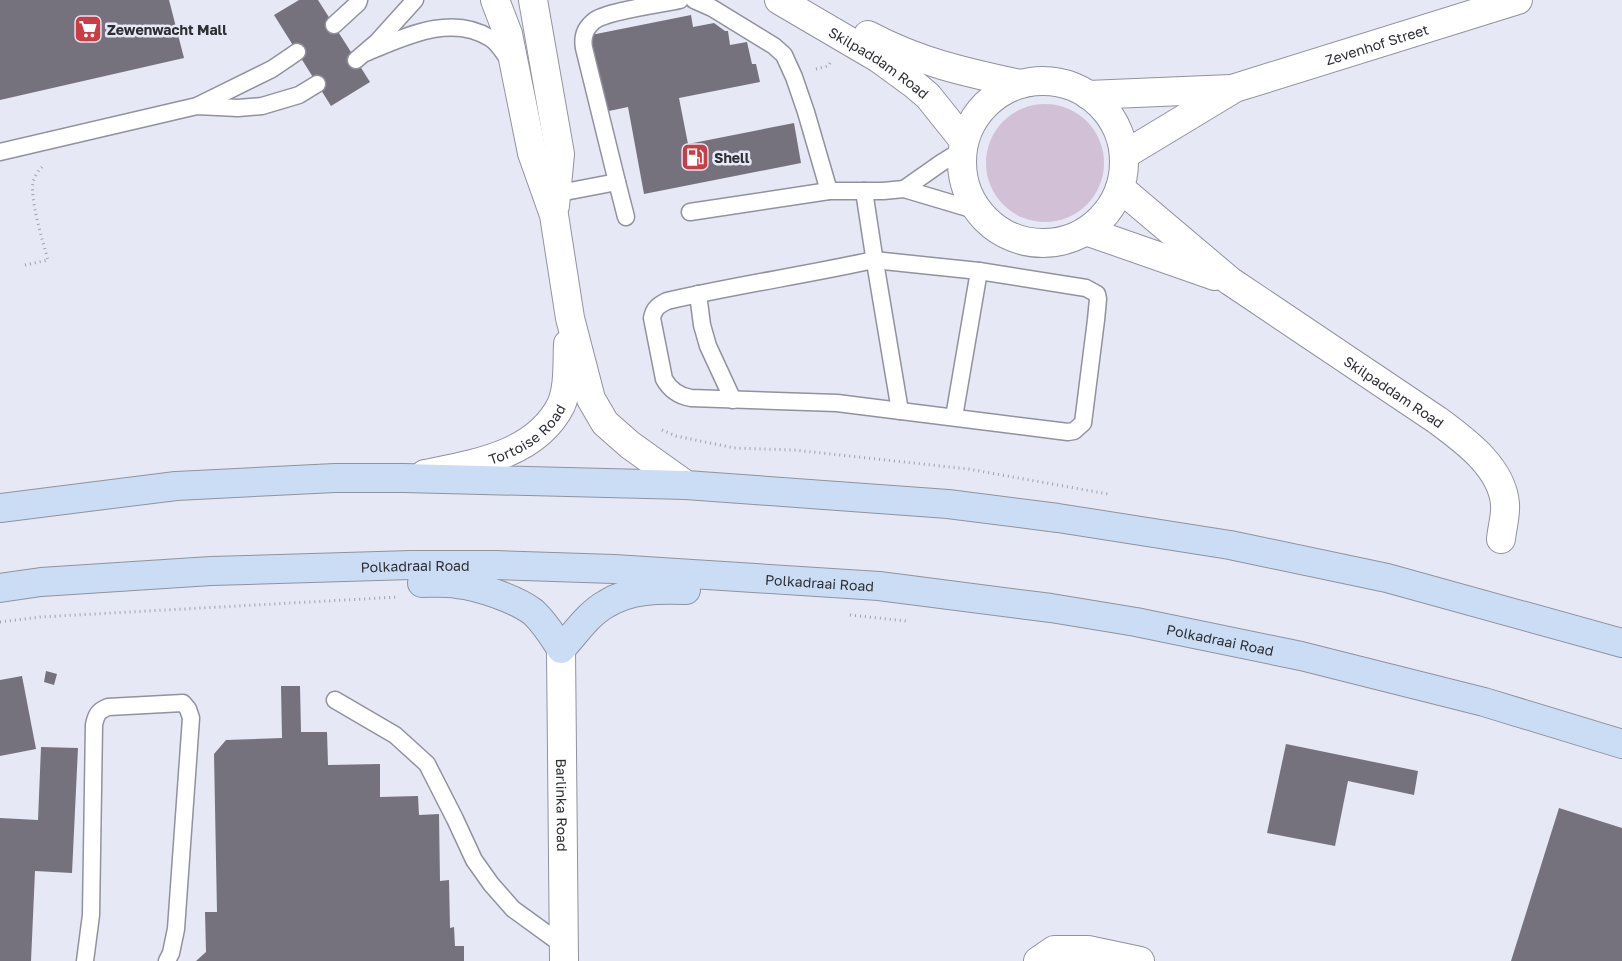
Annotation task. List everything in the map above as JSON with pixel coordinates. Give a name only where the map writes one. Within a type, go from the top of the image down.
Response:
[{"type":"main road","points":[[0,508],[176,486],[335,478],[686,485],[948,504],[1058,518],[1230,545],[1386,578],[1622,643]]},
{"type":"main road","name":"Polkadraai Road","points":[[0,588],[42,582],[211,571],[411,565],[496,565],[623,570],[879,586],[1070,611],[1136,622],[1301,656],[1484,702],[1622,744]]},
{"type":"main road","points":[[211,571],[305,580],[457,584],[487,591],[515,602],[532,612],[552,634],[561,649],[605,604],[637,592],[664,589],[793,596],[879,586]]},
{"type":"street","name":"Tortoise Road","points":[[495,0],[508,34],[532,153],[552,201],[570,318],[591,399],[605,423],[630,445],[686,485]]},
{"type":"street","name":"Tortoise Road","points":[[533,0],[560,154],[552,201]]},
{"type":"street","name":"Skilpaddam Road","points":[[779,0],[878,58],[908,79],[928,96],[963,146]]},
{"type":"street","name":"Skilpaddam Road","points":[[808,0],[882,43],[918,58],[960,72],[1020,84]]},
{"type":"street","name":"Zevenhof Street","points":[[1124,155],[1235,88],[1490,4],[1518,0]]},
{"type":"street","points":[[1048,81],[1062,83],[1088,94],[1099,103],[1116,127],[1124,155],[1124,171],[1120,188],[1112,205],[1100,220],[1086,231],[1058,242],[1028,242],[1000,231],[978,211],[964,185],[961,170],[963,146],[968,128],[984,105],[994,96],[1020,84],[1048,81]]},
{"type":"street","name":"Zevenhof Street","points":[[1088,94],[1235,88]]},
{"type":"street","name":"Skilpaddam Road","points":[[1120,188],[1230,281],[1464,440],[1486,463],[1499,482],[1505,504],[1501,539]]},
{"type":"street","name":"Skilpaddam Road","points":[[1086,231],[1230,281]]},
{"type":"street","name":"Tortoise Road","points":[[404,478],[454,468],[509,453],[528,442],[548,423],[561,405],[565,390],[570,318]]},
{"type":"street","name":"Barlinka Road","points":[[561,649],[564,954]]},
{"type":"street","points":[[1038,961],[1054,950],[1088,950],[1140,961]]},
{"type":"lane","points":[[334,25],[358,4],[359,0]]},
{"type":"lane","points":[[415,0],[361,57],[412,34],[443,28],[471,28],[492,38],[514,67]]},
{"type":"lane","points":[[626,217],[583,39],[586,29],[594,20],[607,15],[680,0]]},
{"type":"lane","points":[[694,0],[712,8],[774,46],[784,55],[806,112],[829,191]]},
{"type":"lane","points":[[0,152],[197,106],[272,69],[297,52]]},
{"type":"lane","points":[[197,106],[238,108],[262,106],[300,96],[318,84]]},
{"type":"lane","points":[[904,189],[963,146]]},
{"type":"lane","points":[[552,201],[617,182]]},
{"type":"lane","points":[[690,212],[829,191],[864,192],[904,189],[978,211]]},
{"type":"lane","points":[[864,192],[900,411]]},
{"type":"lane","points":[[874,260],[978,271],[1086,288],[1097,294],[1096,320],[1083,423],[1074,431],[1068,432],[837,403],[691,398],[683,396],[667,385],[664,379],[652,318],[653,312],[660,304],[698,294],[874,260]]},
{"type":"lane","points":[[954,417],[978,271]]},
{"type":"lane","points":[[698,294],[702,325],[708,346],[733,400]]},
{"type":"lane","points":[[335,700],[394,735],[426,764],[455,818],[474,860],[491,884],[513,909],[564,954]]},
{"type":"lane","points":[[85,961],[91,915],[94,725],[96,715],[100,710],[108,707],[183,703],[188,709],[191,718],[176,929],[171,953],[167,961]]},
{"type":"path","points":[[812,70],[828,66],[834,56]]},
{"type":"path","points":[[25,265],[48,260],[34,199],[33,183],[37,173],[45,163]]},
{"type":"path","points":[[658,428],[676,436],[734,448],[794,450],[968,468],[1110,494]]},
{"type":"path","points":[[0,622],[40,617],[408,597]]},
{"type":"path","points":[[849,615],[908,621]]},
{"type":"shaded area","points":[[1045,104],[1068,108],[1087,121],[1100,140],[1104,163],[1100,186],[1087,205],[1068,218],[1045,222],[1022,218],[1003,205],[990,186],[986,163],[990,140],[1003,121],[1022,108]]},
{"type":"building","name":"Zewenwacht Mall","points":[[0,0],[169,0],[184,58],[0,100]]},
{"type":"building","points":[[299,0],[318,0],[370,82],[331,106],[274,15]]},
{"type":"building","points":[[691,15],[693,27],[714,23],[728,31],[730,45],[747,42],[752,64],[756,64],[760,82],[679,98],[688,144],[794,123],[801,163],[644,194],[628,107],[604,112],[586,36]]},
{"type":"building","points":[[46,671],[57,674],[54,685],[44,682]]},
{"type":"building","points":[[22,676],[36,749],[0,756],[0,680]]},
{"type":"building","points":[[281,686],[300,686],[301,732],[327,732],[328,765],[380,764],[380,797],[418,796],[419,815],[439,814],[440,881],[449,880],[450,928],[454,927],[455,946],[464,946],[464,961],[196,961],[206,952],[205,912],[217,912],[214,754],[226,740],[282,738]]},
{"type":"building","points":[[1286,744],[1418,771],[1414,795],[1348,781],[1335,846],[1267,833]]},
{"type":"building","points":[[41,747],[78,748],[72,873],[35,871],[31,961],[0,961],[0,818],[38,820]]},
{"type":"building","points":[[1559,808],[1622,828],[1622,961],[1511,961]]},
{"type":"place","name":"Zewenwacht Mall","points":[[88,29]]},
{"type":"place","name":"Shell","points":[[695,157]]}]
